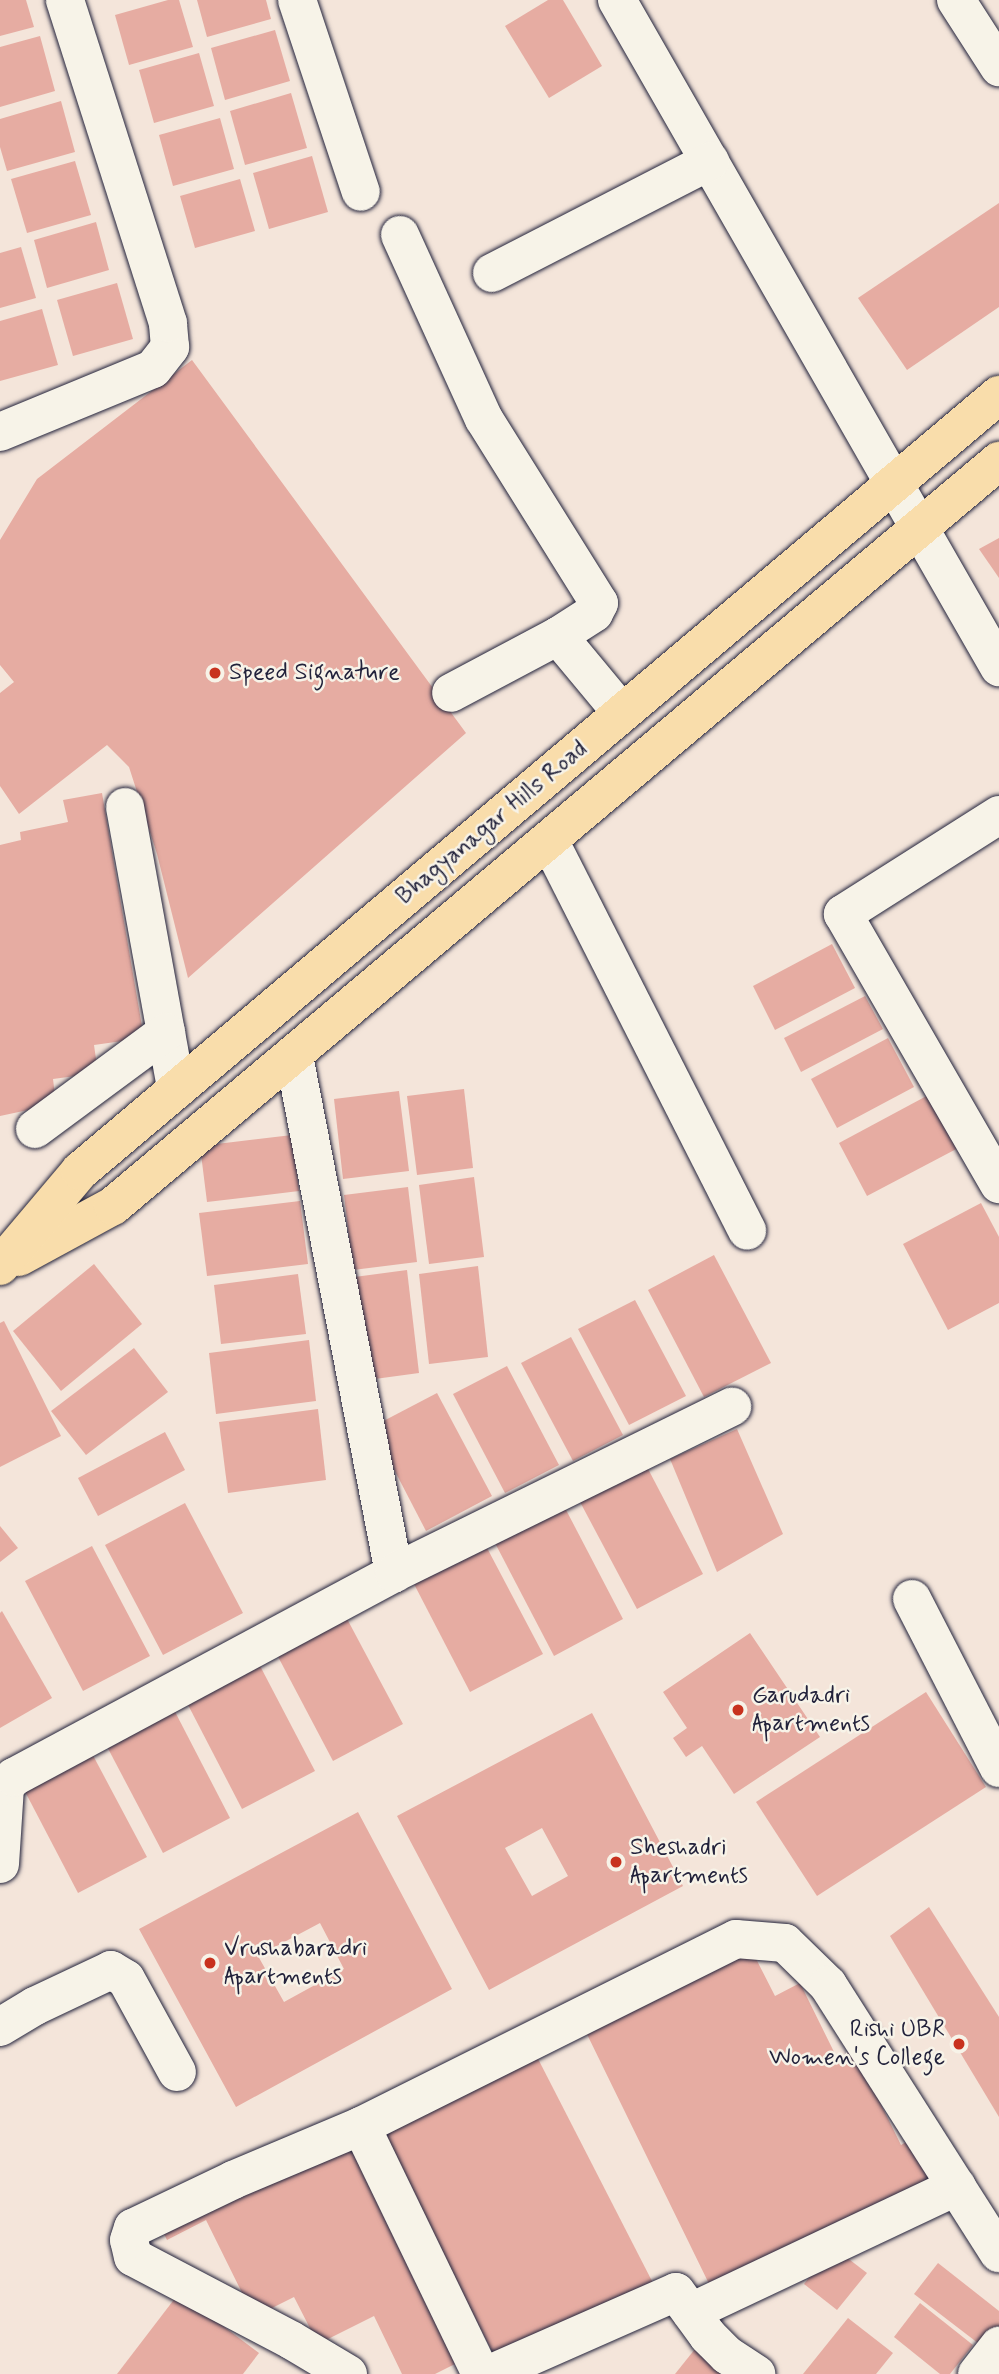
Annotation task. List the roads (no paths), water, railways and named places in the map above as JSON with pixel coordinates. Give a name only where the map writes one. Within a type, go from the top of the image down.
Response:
[{"type":"main road","name":"Bhagyanagar Hills Road","points":[[0,1266],[80,1171],[999,395]]},
{"type":"main road","name":"Bhagyanagar Hills Road","points":[[0,1266],[113,1206],[999,461]]},
{"type":"main road","points":[[532,788],[556,833]]},
{"type":"street","points":[[0,432],[153,369],[170,348],[168,323],[65,0]]},
{"type":"street","points":[[297,0],[362,192]]},
{"type":"street","points":[[617,0],[999,667]]},
{"type":"street","points":[[956,0],[999,66]]},
{"type":"street","points":[[492,273],[710,161]]},
{"type":"street","points":[[400,235],[484,419],[599,603],[594,613],[558,636],[451,693]]},
{"type":"street","points":[[558,636],[622,713]]},
{"type":"street","points":[[125,807],[176,1090]]},
{"type":"street","points":[[999,815],[844,914],[999,1184]]},
{"type":"street","points":[[556,833],[747,1231]]},
{"type":"street","points":[[34,1129],[166,1032]]},
{"type":"street","points":[[294,1056],[394,1573]]},
{"type":"street","points":[[0,1864],[5,1786],[14,1777],[394,1573],[732,1407]]},
{"type":"street","points":[[912,1599],[999,1768]]},
{"type":"street","points":[[348,2374],[291,2340],[133,2257],[129,2240],[133,2228],[233,2180],[361,2126],[736,1939],[764,1939],[785,1943],[828,1985],[999,2253]]},
{"type":"street","points":[[0,2026],[111,1970],[126,1979],[177,2072]]},
{"type":"street","points":[[361,2126],[481,2374]]},
{"type":"street","points":[[490,2374],[963,2197]]},
{"type":"street","points":[[684,2302],[708,2336],[742,2364]]},
{"type":"street","points":[[978,2374],[999,2346]]},
{"type":"place","name":"Speed Signature","points":[[215,673]]},
{"type":"place","name":"Garudadri Apartments","points":[[738,1710]]},
{"type":"place","name":"Sheshadri Apartments","points":[[616,1862]]},
{"type":"place","name":"Vrushabaradri Apartments","points":[[210,1963]]},
{"type":"place","name":"Rishi UBR Women's College","points":[[959,2044]]}]
